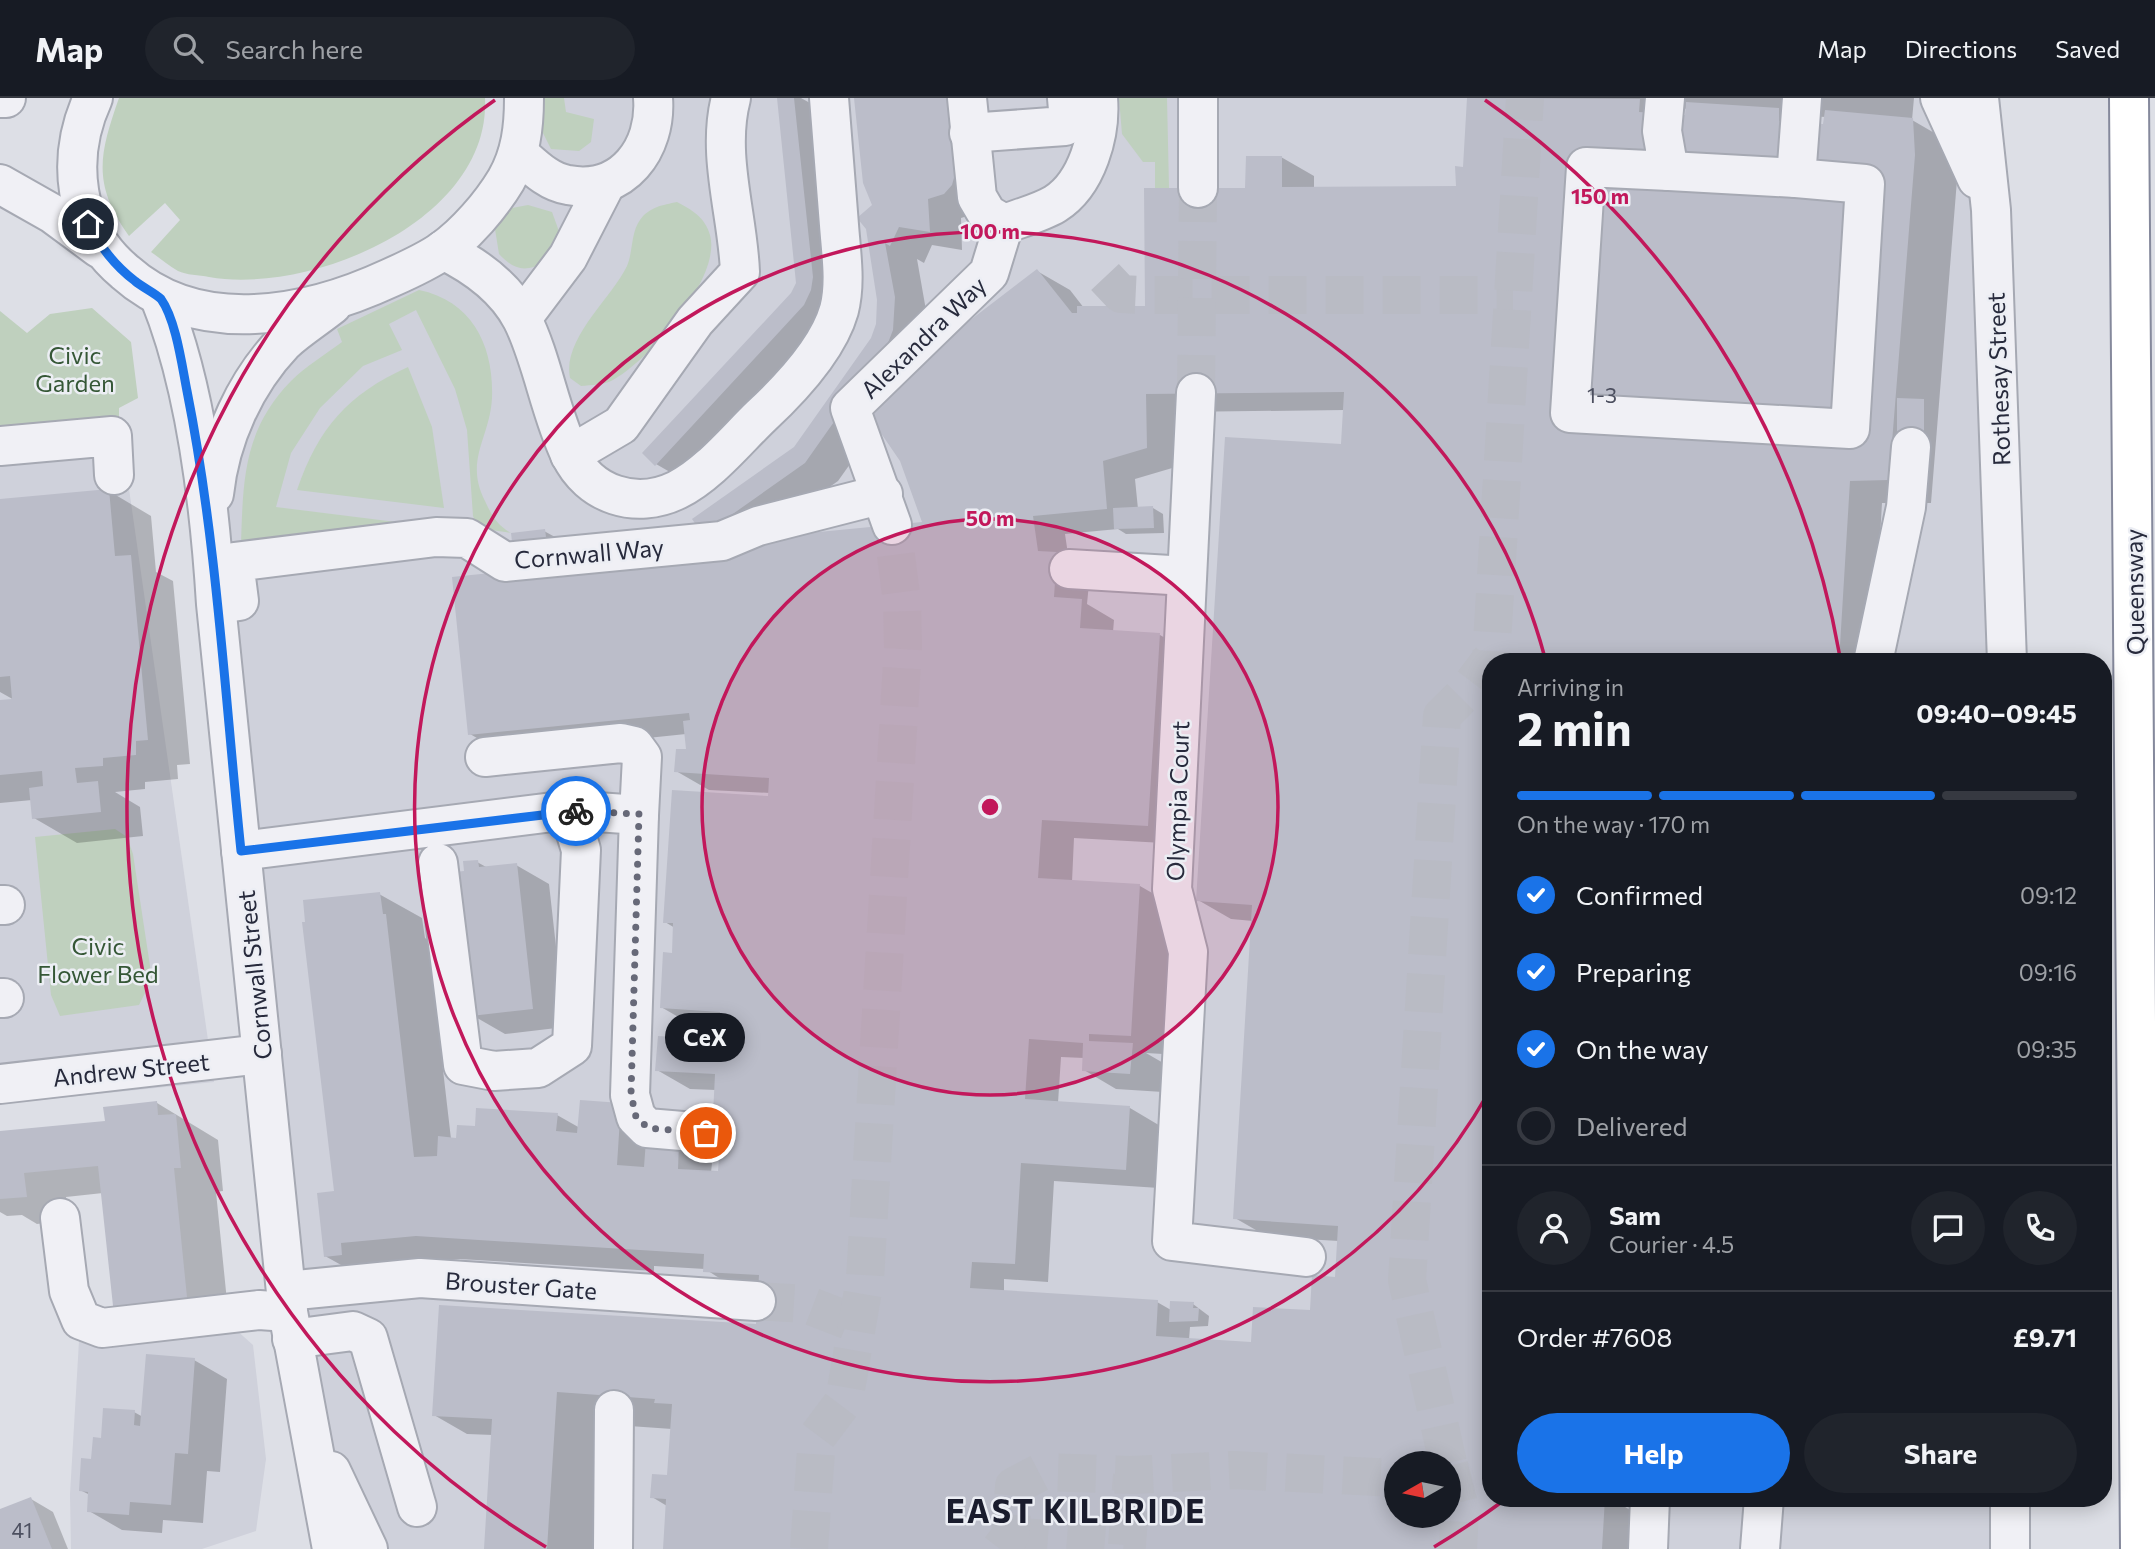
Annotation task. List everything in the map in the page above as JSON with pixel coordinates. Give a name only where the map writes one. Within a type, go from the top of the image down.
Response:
[{"type":"highway","name":"Queensway","points":[[2129,98],[2140,1549]]},
{"type":"street","points":[[0,98],[6,98]]},
{"type":"street","points":[[93,98],[77,143],[77,173],[84,213],[103,251]]},
{"type":"street","points":[[0,184],[53,214],[103,251],[133,280],[160,298],[176,304],[234,314],[278,313],[354,293],[430,258],[488,205],[506,180],[518,153],[524,126],[524,98]]},
{"type":"street","points":[[518,153],[542,174],[568,185],[606,183],[626,174],[641,156],[654,115],[653,98]]},
{"type":"street","points":[[570,456],[621,425],[695,321],[740,272],[728,165],[727,114],[731,98]]},
{"type":"street","points":[[430,258],[483,273],[522,318],[570,456],[585,477],[600,491],[610,494],[649,498],[677,490],[715,460],[779,399],[824,342],[839,311],[843,279],[829,98]]},
{"type":"street","points":[[1067,98],[1069,121],[1065,125],[968,116],[977,197],[987,214],[1004,224],[1055,204],[1082,174],[1094,139],[1098,98]]},
{"type":"street","points":[[1198,98],[1198,188]]},
{"type":"street","points":[[1940,98],[1991,209]]},
{"type":"street","name":"Rothesay Street","points":[[1979,98],[1991,209],[2007,653]]},
{"type":"street","points":[[1664,106],[1662,131],[1670,171]]},
{"type":"street","points":[[1796,178],[1801,110]]},
{"type":"street","points":[[1586,167],[1796,178],[1865,184],[1850,429],[1570,413],[1586,167]]},
{"type":"street","points":[[522,318],[568,257],[606,183]]},
{"type":"street","name":"Alexandra Way","points":[[887,510],[850,408],[989,273],[1004,224]]},
{"type":"street","name":"Cornwall Street","points":[[211,527],[218,460],[229,426],[256,381],[284,342],[354,293]]},
{"type":"street","name":"Cornwall Street","points":[[160,298],[174,331],[181,362],[211,527],[216,604],[289,1314],[307,1422],[343,1545]]},
{"type":"street","name":"Olympia Court","points":[[1196,393],[1172,889],[1188,952],[1172,1241],[1306,1257]]},
{"type":"street","points":[[0,446],[112,436],[114,475]]},
{"type":"street","points":[[1875,653],[1906,507],[1911,447]]},
{"type":"street","name":"Cornwall Way","points":[[216,604],[239,601],[234,562],[436,537],[467,538],[505,562],[722,541],[758,526],[887,510]]},
{"type":"street","points":[[1069,569],[1187,576]]},
{"type":"street","points":[[485,757],[621,743],[634,746],[642,757],[631,1094],[636,1117],[648,1128],[706,1133]]},
{"type":"street","points":[[241,851],[569,810],[639,814]]},
{"type":"street","points":[[438,863],[463,1065],[494,1071],[538,1068],[572,1046],[581,850],[569,810]]},
{"type":"street","name":"Andrew Street","points":[[0,1084],[262,1055]]},
{"type":"street","points":[[60,1218],[69,1291],[81,1320],[102,1328],[259,1310],[289,1314],[354,1331],[368,1338],[417,1507]]},
{"type":"street","name":"Brouster Gate","points":[[289,1314],[420,1278],[756,1301]]},
{"type":"street","points":[[613,1549],[614,1410]]},
{"type":"street","points":[[1647,1549],[1649,1507]]},
{"type":"street","points":[[1760,1549],[1763,1507]]},
{"type":"street","points":[[2010,1507],[2010,1549]]},
{"type":"shaded area","points":[[524,98],[1979,98],[2007,653],[1482,653],[1482,1507],[2010,1507],[2010,1549],[368,1549],[308,1422],[211,527],[255,381],[468,227]]},
{"type":"shaded area","points":[[119,419],[214,1082],[0,1104],[0,432]]},
{"type":"shaded area","points":[[234,1328],[253,1345],[266,1459],[256,1531],[202,1549],[71,1549],[70,1494],[79,1341]]},
{"type":"green space","points":[[119,98],[485,98],[479,141],[459,180],[427,213],[388,240],[343,260],[296,274],[250,279],[185,273],[151,252],[180,220],[165,203],[129,236],[109,201],[104,185],[104,153]]},
{"type":"green space","points":[[543,98],[564,98],[566,112],[594,119],[591,142],[579,151],[551,149],[541,129]]},
{"type":"green space","points":[[1119,98],[1167,98],[1169,188],[1155,188],[1155,162],[1143,162],[1122,134]]},
{"type":"green space","points":[[677,202],[701,219],[710,235],[711,253],[694,295],[662,337],[628,370],[609,382],[581,386],[570,378],[569,363],[580,334],[627,266],[637,225],[652,209]]},
{"type":"green space","points":[[528,205],[552,212],[560,234],[546,262],[521,268],[510,264],[499,254],[495,229],[512,208]]},
{"type":"green space","points":[[419,290],[453,304],[466,316],[484,344],[492,379],[492,398],[477,461],[477,473],[479,486],[490,511],[498,523],[511,533],[478,528],[473,516],[467,430],[455,389],[416,310],[389,324],[402,350],[363,366],[320,408],[291,453],[276,507],[420,525],[241,545],[243,499],[249,457],[263,418],[275,399],[291,381],[342,342],[337,329]]},
{"type":"green space","name":"Civic Garden","points":[[92,308],[131,342],[138,398],[119,408],[119,419],[0,432],[0,311],[27,333],[50,314]]},
{"type":"green space","points":[[408,367],[432,427],[444,508],[297,490],[315,448],[338,415],[368,389]]},
{"type":"green space","name":"Civic Flower Bed","points":[[115,829],[127,837],[133,854],[152,979],[139,1005],[60,1016],[51,995],[35,837]]},
{"type":"building","points":[[777,98],[794,98],[813,277],[811,290],[804,305],[655,466],[642,453],[791,293],[796,283]]},
{"type":"building","points":[[854,98],[947,98],[955,174],[952,185],[944,194],[928,199],[930,232],[899,227],[890,246],[885,243],[895,297],[893,330],[886,348],[805,463],[703,535],[692,519],[794,447],[871,338],[876,324],[877,300],[866,229],[857,218],[872,205],[863,183]]},
{"type":"building","points":[[1467,98],[1640,99],[1639,112],[1685,115],[1686,102],[1779,108],[1779,121],[1823,124],[1825,110],[1913,118],[1915,155],[1889,480],[1850,481],[1840,653],[1482,653],[1482,1507],[1604,1507],[1602,1549],[663,1549],[666,1499],[650,1498],[652,1474],[667,1475],[672,1404],[654,1403],[655,1399],[557,1392],[547,1549],[484,1549],[492,1419],[432,1416],[439,1305],[756,1324],[759,1275],[703,1272],[704,1254],[416,1236],[341,1243],[342,1255],[324,1257],[317,1193],[334,1191],[302,922],[305,922],[303,900],[380,892],[383,914],[386,914],[414,1157],[437,1156],[438,1136],[456,1138],[457,1125],[475,1126],[476,1108],[558,1113],[556,1131],[577,1133],[580,1100],[621,1103],[617,1165],[644,1167],[646,1140],[679,1142],[678,1169],[718,1171],[722,1115],[713,1115],[715,1074],[655,1071],[658,1036],[718,1040],[720,1012],[660,1008],[663,952],[672,953],[673,923],[663,923],[672,790],[768,796],[769,778],[674,772],[676,749],[686,749],[683,721],[690,720],[689,713],[468,735],[452,577],[767,545],[767,537],[922,522],[900,461],[874,423],[857,407],[1037,269],[1072,313],[1077,313],[1077,306],[1145,306],[1144,188],[1245,188],[1246,156],[1282,156],[1282,187],[1456,186],[1455,166],[1463,167]],"holes":[[[1344,392],[1341,444],[1225,437],[1196,901],[1252,905],[1233,1219],[1338,1226],[1335,1277],[1312,1275],[1310,1310],[1253,1307],[1251,1342],[1156,1336],[1158,1300],[970,1288],[972,1262],[1015,1264],[1021,1163],[1126,1170],[1130,1106],[1025,1099],[1029,1039],[1083,1043],[1082,1071],[1130,1074],[1133,1043],[1089,1041],[1089,1034],[1131,1036],[1140,884],[1038,878],[1042,820],[1148,826],[1160,633],[1080,628],[1082,599],[1054,597],[1057,552],[1038,551],[1033,516],[1107,509],[1103,461],[1147,448],[1146,394]]]},
{"type":"building","points":[[1897,398],[1924,399],[1924,434],[1897,434]]},
{"type":"building","points":[[109,489],[115,556],[131,555],[148,740],[136,741],[136,755],[103,758],[103,766],[75,768],[77,783],[98,781],[101,812],[32,819],[29,788],[43,786],[42,771],[0,775],[0,700],[12,699],[10,676],[0,677],[0,499]]},
{"type":"building","points":[[1153,506],[1154,528],[1114,529],[1113,508]]},
{"type":"building","points":[[545,529],[547,545],[513,550],[511,533]]},
{"type":"building","points":[[478,860],[479,867],[517,863],[533,1009],[471,1016],[455,872],[464,871],[463,861]]},
{"type":"building","points":[[157,1101],[158,1115],[176,1114],[181,1168],[174,1168],[188,1307],[114,1315],[98,1166],[24,1173],[27,1197],[0,1199],[0,1131],[105,1121],[103,1107]]},
{"type":"building","points":[[1170,1301],[1194,1302],[1193,1308],[1199,1308],[1198,1321],[1169,1322]]},
{"type":"building","points":[[146,1354],[195,1358],[188,1454],[175,1453],[171,1505],[130,1502],[129,1515],[87,1512],[88,1492],[79,1491],[81,1458],[91,1459],[93,1437],[101,1438],[103,1408],[135,1410],[134,1425],[140,1426]]},
{"type":"building","points":[[31,1497],[52,1549],[0,1549],[0,1509]]},
{"type":"tunnel","points":[[1491,653],[1525,98]]},
{"type":"tunnel","points":[[1196,393],[1198,188]]},
{"type":"tunnel","points":[[1105,277],[1121,294],[1142,295],[1513,295]]},
{"type":"tunnel","points":[[809,1549],[817,1437],[844,1401],[865,1279],[903,646],[902,602],[892,525]]},
{"type":"tunnel","points":[[1445,1451],[1407,1280],[1442,716],[1482,671]]},
{"type":"tunnel","points":[[756,1301],[805,1304],[857,1324]]},
{"type":"tunnel","points":[[1000,1549],[1010,1536],[1014,1486],[1041,1472],[1132,1475],[1233,1470],[1384,1477]]},
{"type":"tunnel","points":[[1010,1536],[1127,1545],[1132,1475]]},
{"type":"tunnel","points":[[1458,1549],[1459,1528]]},
{"type":"way so far","points":[[576,811],[639,814],[631,1094],[636,1117],[648,1128],[706,1133]]},
{"type":"place","name":"CeX","points":[[706,1133]]},
{"type":"district","name":"EAST KILBRIDE","points":[[1076,1510]]},
{"type":"route","points":[[88,224],[103,251],[117,266],[160,298],[174,331],[211,527],[216,604],[241,851],[576,811]]}]
